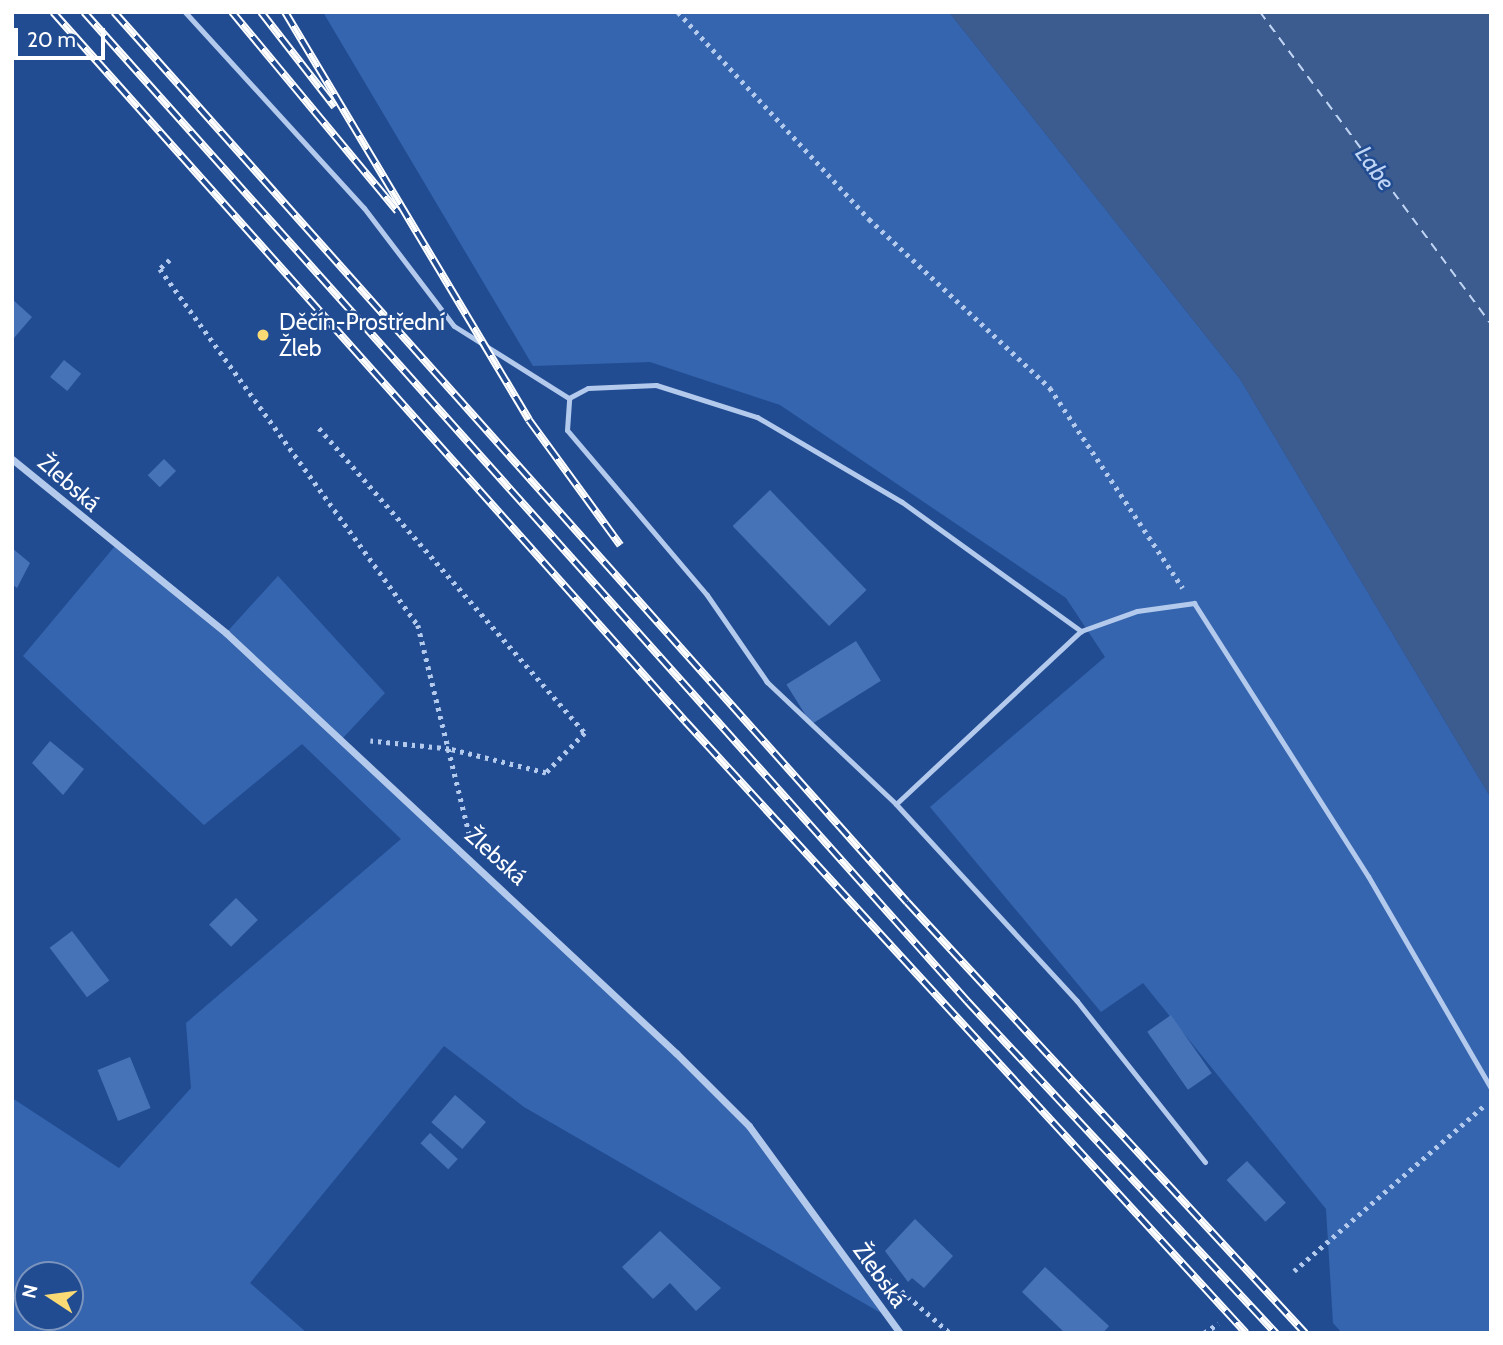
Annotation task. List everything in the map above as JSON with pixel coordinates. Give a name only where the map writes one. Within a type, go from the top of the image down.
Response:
[{"type":"street","name":"Žlebská","points":[[12,459],[226,633],[467,857],[749,1126],[900,1333]]},
{"type":"lane","points":[[185,12],[364,208],[454,326],[569,398]]},
{"type":"lane","points":[[569,398],[588,388],[656,385],[757,417],[902,502],[1081,631]]},
{"type":"lane","points":[[569,398],[567,430],[707,595],[767,682],[896,804],[1077,1001],[1205,1162]]},
{"type":"lane","points":[[896,804],[1081,631],[1137,611],[1194,603],[1368,876],[1491,1088]]},
{"type":"path","points":[[678,12],[869,219],[1051,388],[1194,603]]},
{"type":"path","points":[[170,260],[160,269],[418,625],[472,847],[467,857]]},
{"type":"path","points":[[319,428],[585,733],[546,773],[449,749],[341,740]]},
{"type":"path","points":[[1294,1271],[1491,1100]]},
{"type":"path","points":[[1204,1333],[1218,1324]]},
{"type":"shaded area","points":[[323,12],[949,12],[1240,379],[1491,798],[1491,1333],[1342,1333],[1333,1323],[1326,1209],[1143,983],[1101,1012],[930,807],[1105,657],[1066,598],[780,405],[650,362],[533,366]]},
{"type":"shaded area","points":[[115,546],[226,633],[278,576],[385,693],[342,739],[749,1126],[881,1313],[524,1107],[444,1046],[250,1283],[307,1333],[12,1333],[12,1098],[119,1168],[191,1088],[186,1023],[401,839],[302,744],[204,825],[23,656]]},
{"type":"water","name":"Labe","points":[[949,12],[1491,12],[1491,798],[1240,379]]},
{"type":"building","points":[[12,299],[32,317],[14,338],[12,336]]},
{"type":"building","points":[[64,360],[81,374],[67,391],[50,377]]},
{"type":"building","points":[[164,459],[176,471],[160,487],[148,475]]},
{"type":"building","points":[[770,490],[867,590],[829,626],[733,526]]},
{"type":"building","points":[[12,548],[30,563],[17,588],[12,584]]},
{"type":"building","points":[[856,641],[881,681],[811,724],[786,684]]},
{"type":"building","points":[[50,741],[84,769],[63,795],[32,763]]},
{"type":"building","points":[[236,898],[258,920],[231,947],[209,925]]},
{"type":"building","points":[[72,931],[109,981],[87,997],[50,948]]},
{"type":"building","points":[[1171,1015],[1212,1073],[1188,1090],[1147,1032]]},
{"type":"building","points":[[130,1057],[151,1108],[118,1121],[98,1070]]},
{"type":"building","points":[[455,1095],[486,1122],[462,1149],[431,1122]]},
{"type":"building","points":[[430,1133],[458,1159],[448,1169],[420,1143]]},
{"type":"building","points":[[1247,1161],[1286,1203],[1265,1222],[1227,1180]]},
{"type":"building","points":[[915,1219],[953,1256],[924,1288],[912,1278],[908,1282],[885,1251]]},
{"type":"building","points":[[660,1231],[721,1288],[696,1311],[670,1283],[653,1299],[622,1267]]},
{"type":"building","points":[[1045,1267],[1109,1326],[1103,1333],[1065,1333],[1022,1292]]},
{"type":"ferry route","points":[[1260,12],[1491,324]]},
{"type":"railway","points":[[53,12],[685,721],[1246,1333]]},
{"type":"railway","points":[[84,12],[967,1001],[1276,1333]]},
{"type":"railway","points":[[114,12],[907,902],[1305,1333]]},
{"type":"railway","points":[[232,12],[397,211]]},
{"type":"railway","points":[[261,12],[335,107]]},
{"type":"railway","points":[[285,12],[529,420],[620,545]]},
{"type":"place","name":"Děčín-Prostřední Žleb","points":[[263,335]]}]
